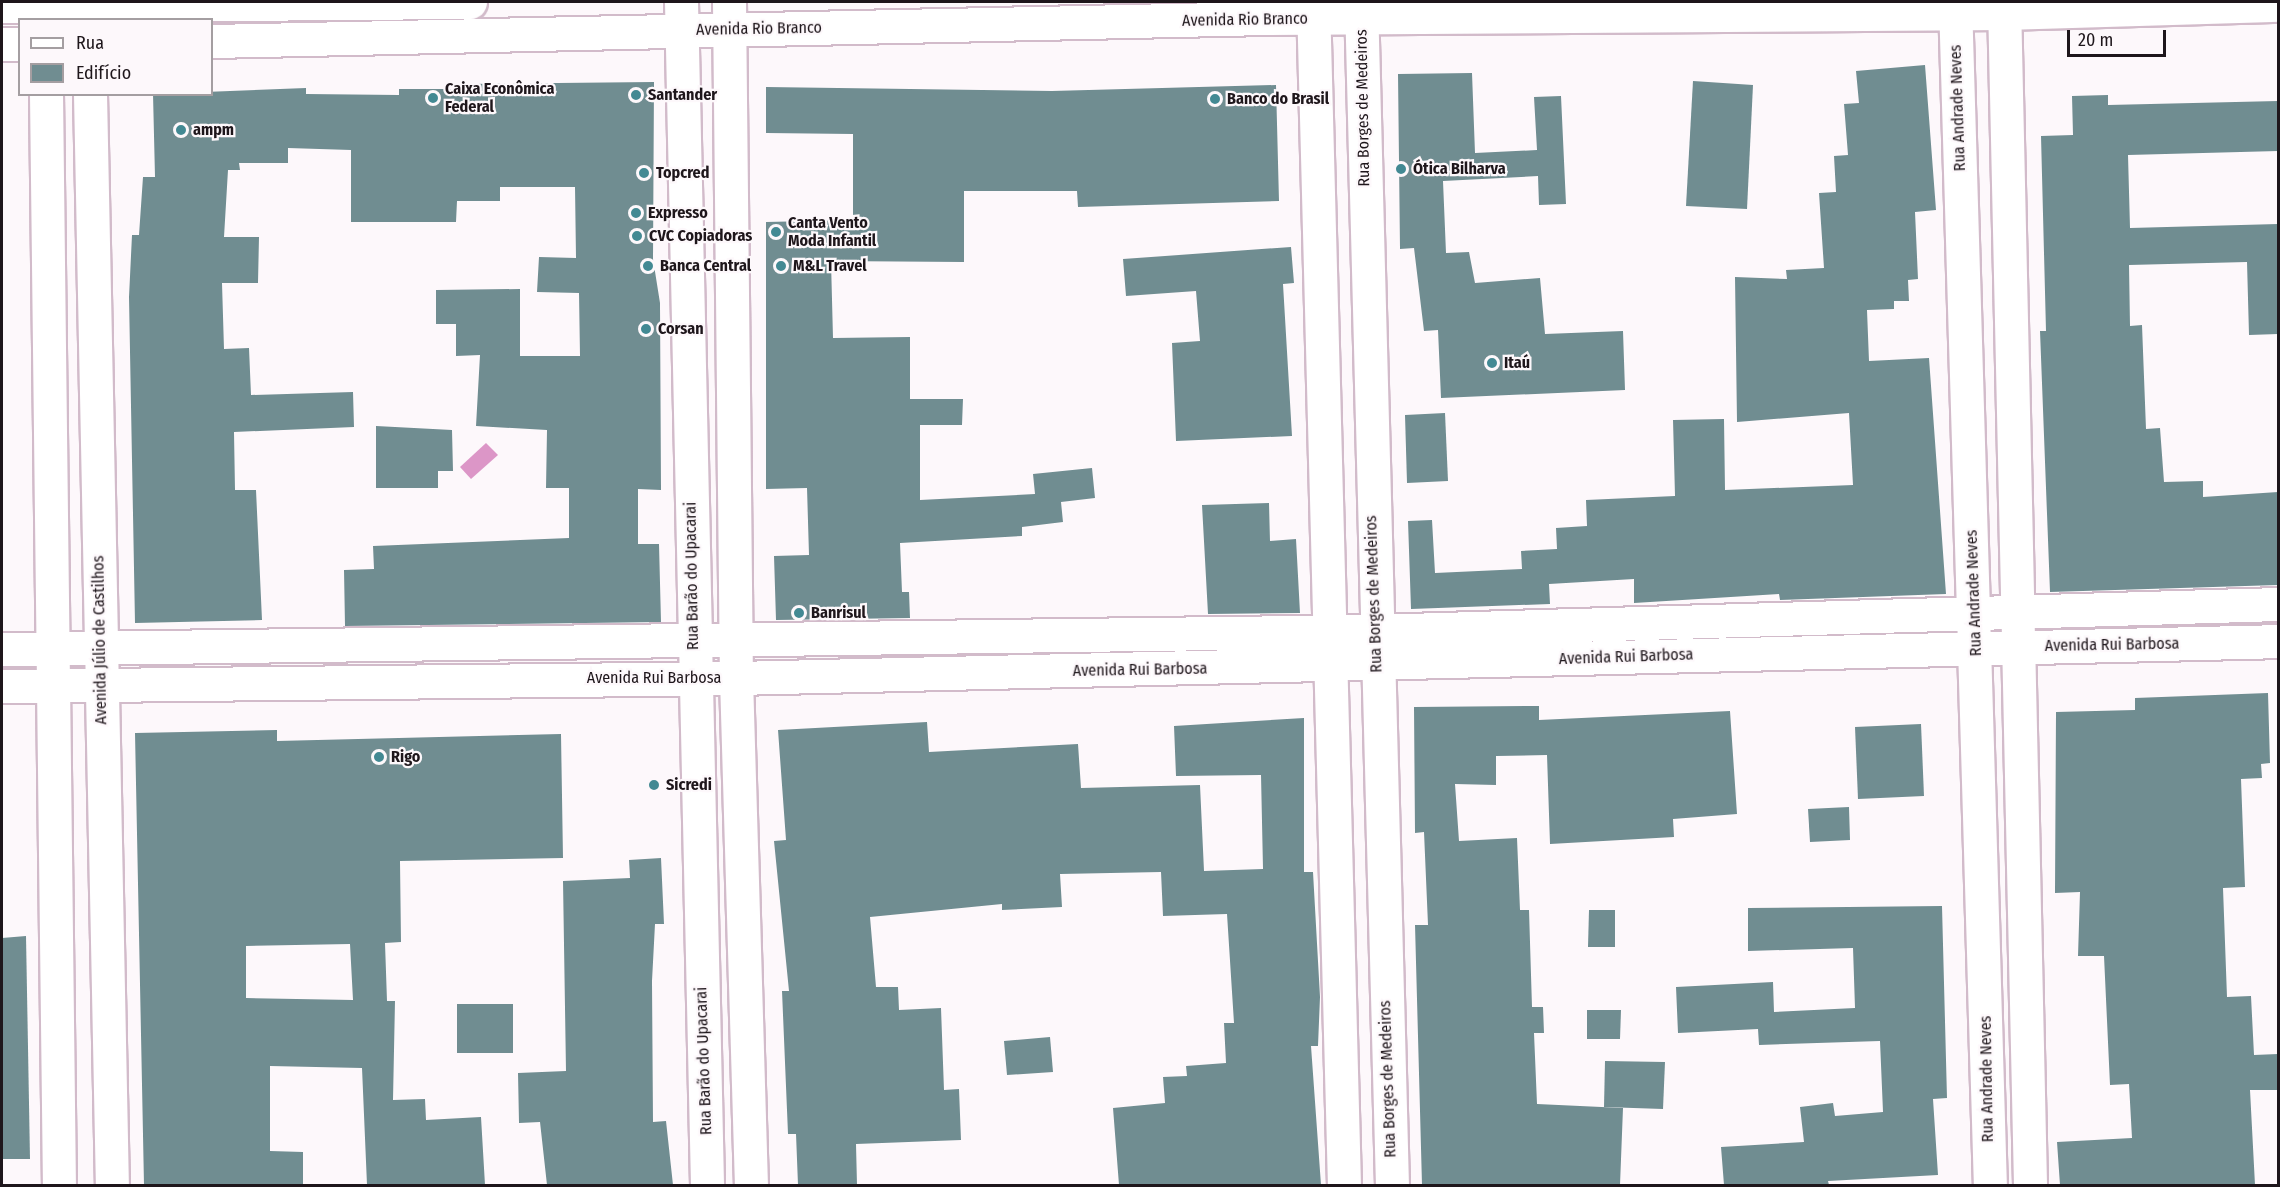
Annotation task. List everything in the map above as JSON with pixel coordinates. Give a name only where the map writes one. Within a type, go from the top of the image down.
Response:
[{"type":"street","points":[[2,6],[89,9],[470,2]]},
{"type":"street","points":[[396,38],[397,4]]},
{"type":"street","name":"Avenida Rio Branco","points":[[213,41],[396,38],[681,15],[1036,14],[1670,7],[1955,8],[2278,5]]},
{"type":"street","points":[[2004,7],[2015,647],[2030,1185]]},
{"type":"street","name":"Rua Andrade Neves","points":[[1955,8],[1975,613],[1989,1185]]},
{"type":"street","points":[[1313,10],[1326,632],[1344,1185]]},
{"type":"street","name":"Rua Borges de Medeiros","points":[[1361,10],[1374,632],[1392,1185]]},
{"type":"street","name":"Rua Barão do Upacarai","points":[[681,15],[693,678],[707,1185]]},
{"type":"street","points":[[729,15],[736,678],[751,1185]]},
{"type":"street","points":[[2,44],[18,44]]},
{"type":"street","points":[[46,96],[56,646],[59,1185]]},
{"type":"street","name":"Avenida Júlio de Castilhos","points":[[90,96],[112,1185]]},
{"type":"street","points":[[1316,162],[1364,165]]},
{"type":"street","points":[[48,205],[92,204]]},
{"type":"street","points":[[1323,479],[1371,477]]},
{"type":"street","points":[[53,498],[97,496]]},
{"type":"street","name":"Avenida Rui Barbosa","points":[[2,649],[100,645],[1374,632],[2278,604]]},
{"type":"street","points":[[1661,623],[1663,656]]},
{"type":"street","name":"Avenida Rui Barbosa","points":[[2,686],[56,683],[404,678],[736,678],[1327,666],[2278,641]]},
{"type":"street","points":[[404,678],[405,642]]},
{"type":"street","points":[[697,826],[740,826]]},
{"type":"street","points":[[1983,952],[2024,950]]},
{"type":"street","points":[[701,953],[744,953]]},
{"type":"shaded area","points":[[486,443],[498,455],[471,479],[460,467]]},
{"type":"building","points":[[1925,65],[1936,210],[1915,212],[1918,279],[1908,280],[1909,301],[1894,301],[1894,309],[1867,310],[1869,361],[1929,358],[1946,594],[1780,600],[1779,594],[1634,603],[1634,579],[1549,584],[1550,604],[1411,609],[1408,521],[1432,520],[1435,573],[1522,569],[1521,551],[1557,549],[1556,528],[1587,526],[1586,500],[1675,496],[1673,420],[1724,419],[1725,490],[1853,485],[1849,413],[1737,422],[1735,277],[1787,279],[1786,270],[1824,268],[1819,193],[1836,192],[1834,156],[1848,155],[1844,104],[1859,103],[1856,71]]},
{"type":"building","points":[[1472,73],[1475,153],[1537,150],[1534,97],[1561,96],[1566,204],[1539,205],[1538,176],[1443,181],[1446,253],[1469,252],[1475,283],[1540,278],[1545,334],[1623,331],[1625,390],[1441,398],[1438,330],[1424,331],[1414,248],[1400,249],[1398,74]]},
{"type":"building","points":[[1693,81],[1753,85],[1747,209],[1686,206]]},
{"type":"building","points":[[654,82],[653,259],[660,303],[661,490],[638,489],[638,544],[659,544],[661,622],[345,626],[344,570],[374,569],[373,546],[569,538],[569,488],[546,488],[547,430],[476,426],[480,355],[456,356],[456,324],[436,324],[436,290],[520,289],[520,356],[580,356],[579,293],[537,292],[539,257],[576,258],[575,187],[500,187],[500,201],[457,201],[456,222],[351,222],[351,150],[288,148],[288,163],[239,163],[240,170],[228,170],[224,237],[259,237],[258,283],[222,283],[224,349],[249,348],[251,395],[353,392],[354,427],[234,432],[235,490],[256,490],[262,620],[135,623],[129,297],[132,235],[139,235],[143,177],[155,177],[153,96],[213,96],[213,92],[306,88],[306,94],[399,95],[399,89],[461,89],[461,84]]},
{"type":"building","points":[[1276,85],[1279,201],[1078,207],[1077,191],[964,191],[964,262],[831,261],[833,338],[910,337],[910,399],[963,399],[962,425],[920,425],[920,500],[1035,494],[1033,474],[1092,468],[1095,498],[1061,502],[1063,522],[1022,527],[1022,536],[900,543],[902,592],[909,592],[910,618],[776,620],[774,556],[809,555],[807,488],[766,489],[766,222],[853,220],[853,134],[766,133],[766,87],[1052,91]]},
{"type":"building","points":[[2108,95],[2108,105],[2278,101],[2278,151],[2128,155],[2130,228],[2278,224],[2278,334],[2249,335],[2247,262],[2129,265],[2130,326],[2142,325],[2146,429],[2160,428],[2164,482],[2203,481],[2203,497],[2278,492],[2278,585],[2050,592],[2040,331],[2046,331],[2041,136],[2073,135],[2072,96]]},
{"type":"building","points":[[1291,247],[1294,283],[1283,284],[1292,436],[1176,441],[1172,343],[1200,341],[1196,291],[1126,296],[1123,259]]},
{"type":"building","points":[[1445,413],[1448,481],[1407,483],[1405,415]]},
{"type":"building","points":[[376,426],[452,430],[453,471],[438,471],[438,488],[376,488]]},
{"type":"building","points":[[1269,503],[1270,541],[1296,539],[1300,613],[1208,614],[1202,505]]},
{"type":"building","points":[[2268,693],[2270,763],[2261,764],[2262,778],[2241,779],[2245,887],[2223,888],[2227,997],[2251,996],[2254,1055],[2278,1054],[2278,1090],[2250,1090],[2255,1185],[2060,1185],[2057,1142],[2132,1138],[2129,1084],[2110,1085],[2104,956],[2078,956],[2080,892],[2055,893],[2056,712],[2135,710],[2135,698]]},
{"type":"building","points":[[1539,706],[1539,720],[1730,711],[1737,814],[1673,819],[1674,837],[1550,844],[1547,755],[1496,756],[1496,785],[1455,784],[1459,841],[1517,838],[1520,910],[1529,910],[1532,1007],[1543,1007],[1544,1033],[1534,1033],[1537,1104],[1623,1108],[1620,1185],[1422,1185],[1415,925],[1428,925],[1424,832],[1415,833],[1414,707]]},
{"type":"building","points":[[1304,718],[1304,872],[1313,872],[1320,997],[1318,1046],[1311,1046],[1321,1185],[1119,1185],[1113,1108],[1165,1103],[1163,1077],[1187,1076],[1186,1066],[1226,1063],[1224,1023],[1234,1023],[1227,914],[1163,916],[1161,872],[1060,874],[1062,907],[1002,910],[1002,904],[870,917],[876,987],[898,987],[899,1010],[941,1008],[944,1090],[959,1089],[961,1140],[856,1144],[857,1185],[798,1185],[796,1134],[788,1134],[782,991],[789,991],[774,841],[786,840],[778,730],[927,722],[929,752],[1078,744],[1081,788],[1200,785],[1204,871],[1263,869],[1261,775],[1176,776],[1174,726]]},
{"type":"building","points":[[1921,724],[1924,796],[1858,799],[1855,727]]},
{"type":"building","points":[[277,730],[277,741],[561,734],[563,858],[400,861],[401,942],[385,943],[387,1001],[395,1001],[393,1100],[425,1099],[426,1120],[481,1117],[485,1185],[367,1185],[362,1068],[270,1066],[270,1151],[303,1152],[303,1185],[144,1185],[135,733]],"holes":[[[350,944],[353,1000],[246,998],[246,946]]]},
{"type":"building","points":[[1849,807],[1850,840],[1810,842],[1808,809]]},
{"type":"building","points":[[661,858],[664,924],[655,924],[652,981],[653,1122],[666,1121],[673,1185],[547,1185],[540,1122],[519,1123],[518,1073],[566,1071],[563,881],[630,878],[629,860]]},
{"type":"building","points":[[1942,906],[1947,1098],[1933,1099],[1938,1175],[1828,1181],[1829,1185],[1724,1185],[1721,1147],[1804,1142],[1800,1107],[1833,1103],[1835,1116],[1883,1112],[1880,1041],[1759,1045],[1758,1029],[1678,1033],[1676,987],[1773,982],[1774,1012],[1855,1008],[1853,948],[1748,951],[1748,908]]},
{"type":"building","points":[[1589,910],[1615,910],[1615,947],[1588,947]]},
{"type":"building","points":[[26,936],[30,1159],[2,1159],[2,938]]},
{"type":"building","points":[[457,1004],[513,1004],[513,1053],[457,1053]]},
{"type":"building","points":[[1587,1010],[1621,1010],[1620,1039],[1587,1039]]},
{"type":"building","points":[[1050,1037],[1053,1072],[1007,1075],[1004,1041]]},
{"type":"building","points":[[1605,1061],[1665,1062],[1663,1109],[1604,1107]]},
{"type":"place","name":"Santander","points":[[636,95]]},
{"type":"place","name":"Caixa Econômica Federal","points":[[433,98]]},
{"type":"place","name":"Banco do Brasil","points":[[1215,99]]},
{"type":"place","name":"ampm","points":[[181,130]]},
{"type":"place","name":"Ótica Bilharva","points":[[1401,169]]},
{"type":"place","name":"Topcred","points":[[644,173]]},
{"type":"place","name":"Expresso","points":[[636,213]]},
{"type":"place","name":"Canta Vento Moda Infantil","points":[[776,232]]},
{"type":"place","name":"CVC Copiadoras","points":[[637,236]]},
{"type":"place","name":"Banca Central","points":[[648,266]]},
{"type":"place","name":"M&L Travel","points":[[781,266]]},
{"type":"place","name":"Corsan","points":[[646,329]]},
{"type":"place","name":"Itaú","points":[[1492,363]]},
{"type":"place","name":"Banrisul","points":[[799,613]]},
{"type":"place","name":"Rigo","points":[[379,757]]},
{"type":"place","name":"Sicredi","points":[[654,785]]}]
